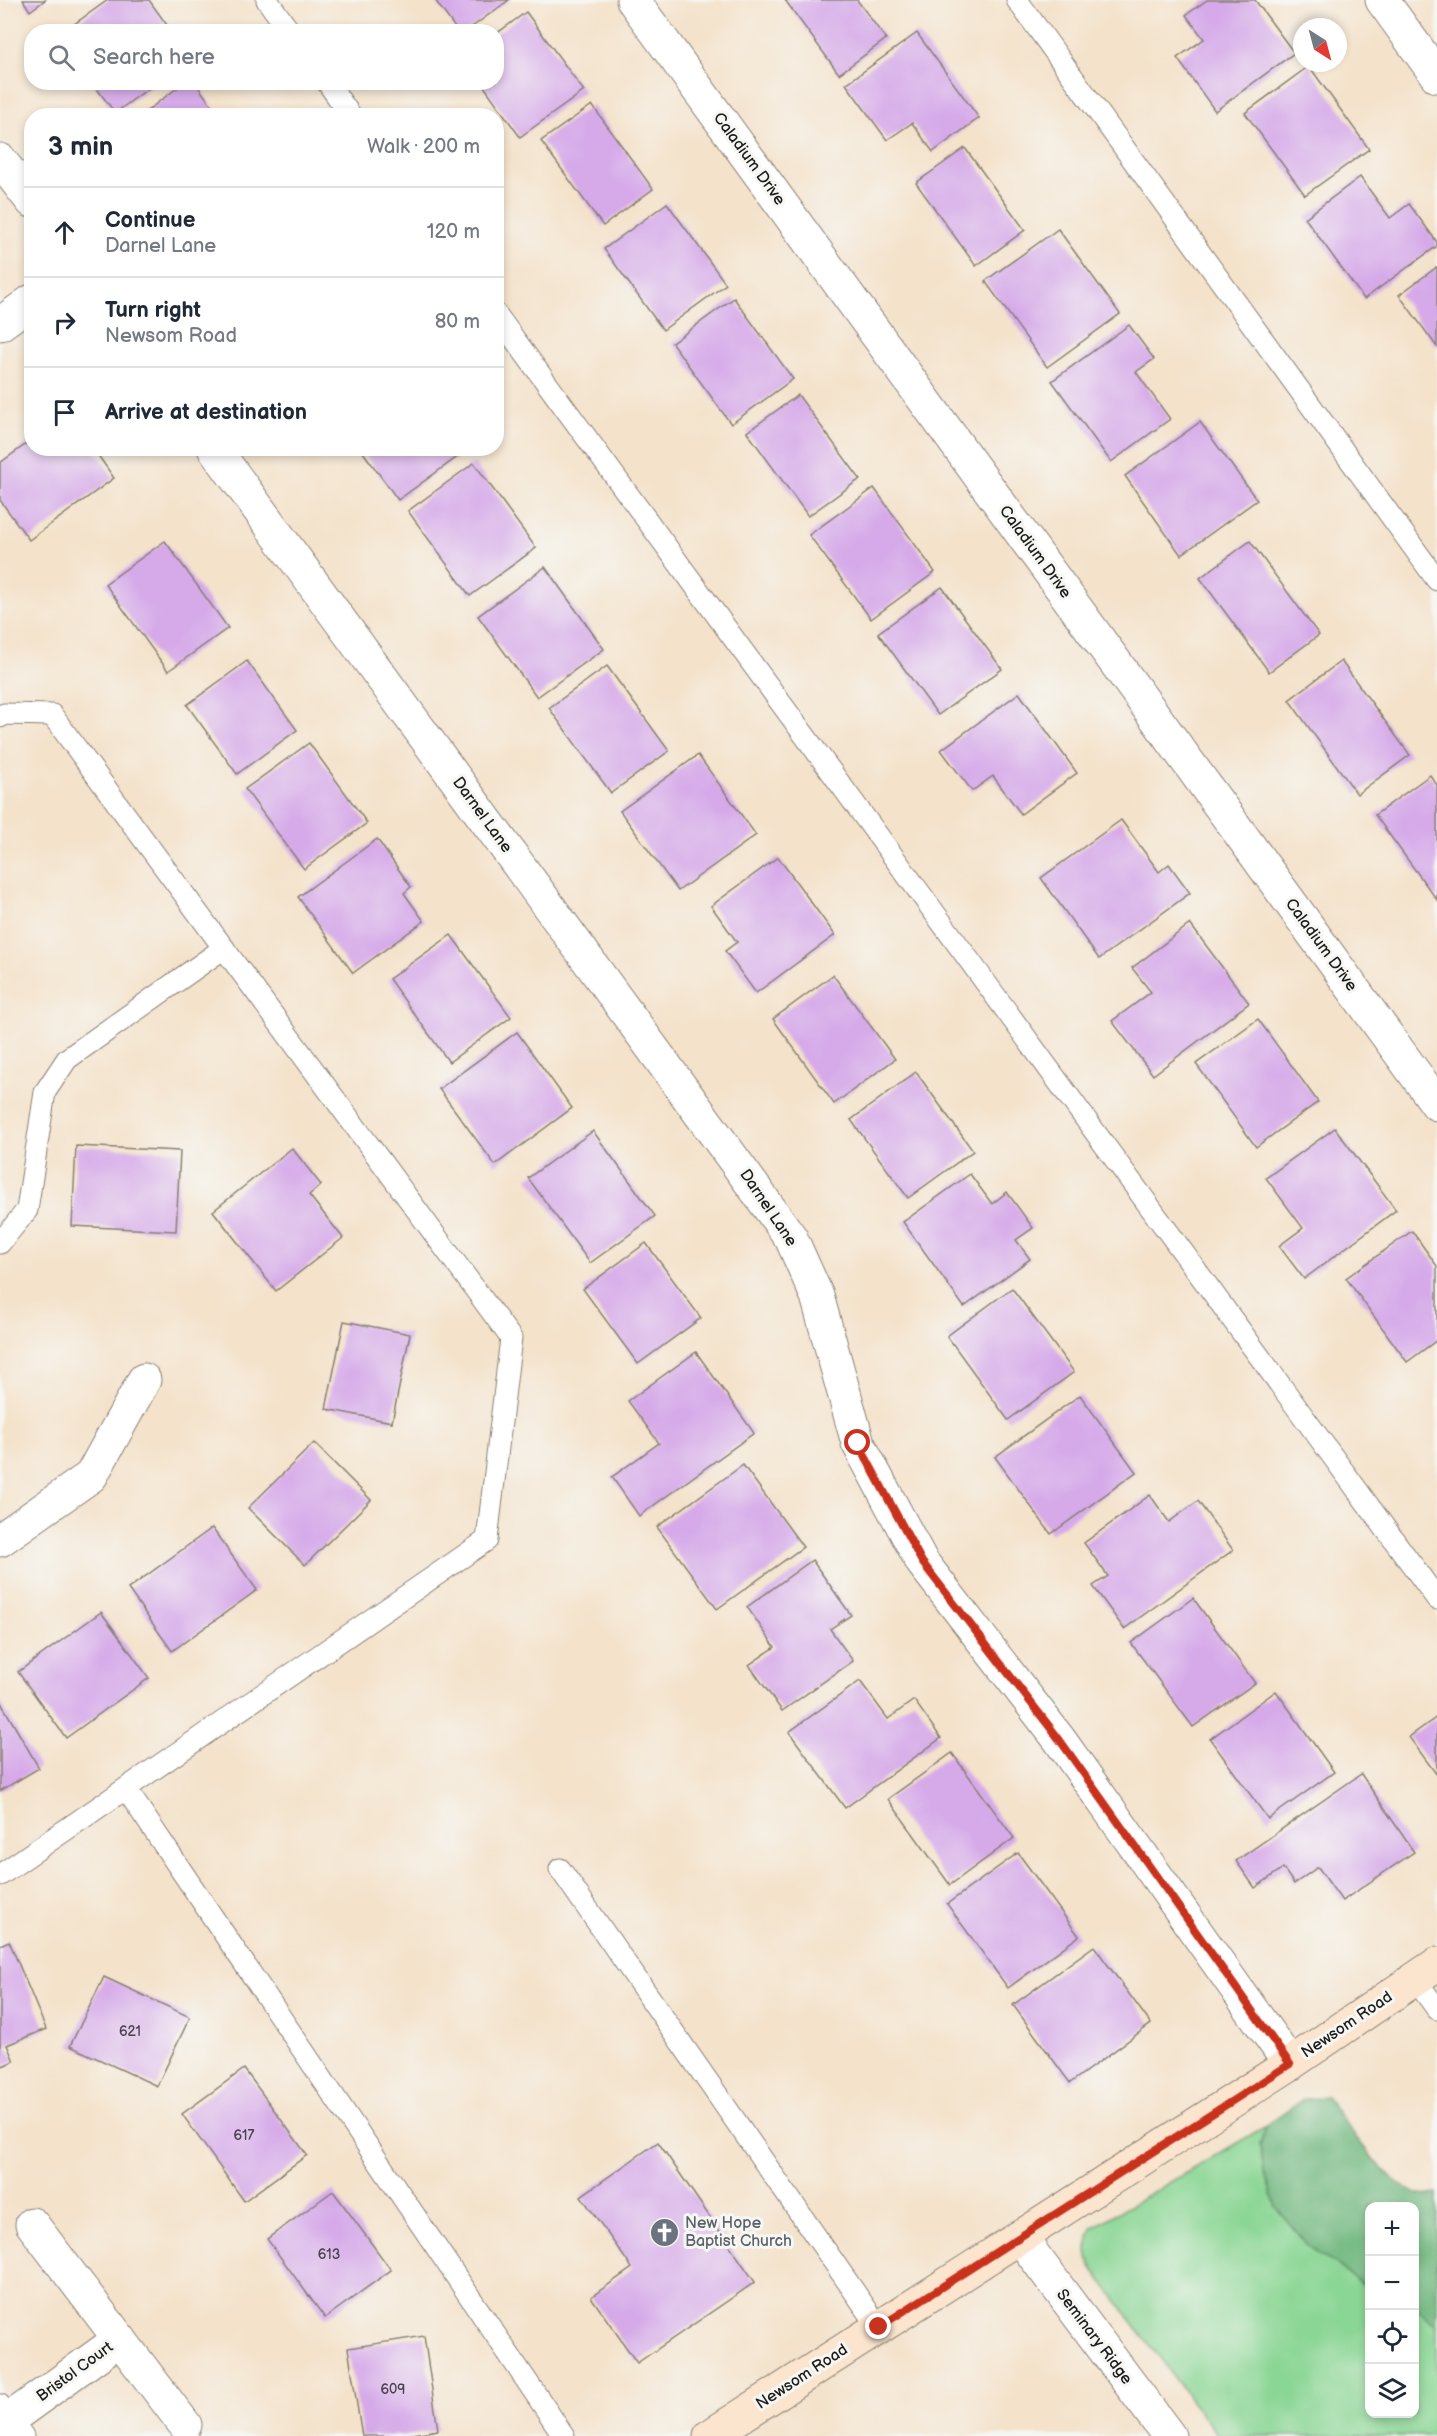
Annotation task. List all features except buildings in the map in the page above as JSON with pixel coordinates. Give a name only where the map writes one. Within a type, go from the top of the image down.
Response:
[{"type":"street","name":"Caladium Drive","points":[[633,0],[1437,1104]]},
{"type":"street","points":[[1382,0],[1437,76]]},
{"type":"street","points":[[0,160],[24,191]]},
{"type":"street","points":[[0,324],[24,307]]},
{"type":"street","name":"Darnel Lane","points":[[220,456],[791,1238],[817,1296],[858,1443],[922,1562],[1059,1739],[1290,2064]]},
{"type":"street","points":[[0,1540],[91,1476],[144,1380]]},
{"type":"street","name":"Newsom Road","points":[[710,2436],[1290,2064],[1426,1971]]},
{"type":"street","name":"Bristol Court","points":[[32,2224],[185,2425]]},
{"type":"street","name":"Seminary Ridge","points":[[1020,2237],[1169,2436]]},
{"type":"street","name":"Bristol Court","points":[[8,2421],[120,2339]]},
{"type":"lane","points":[[267,0],[284,24]]},
{"type":"lane","points":[[1017,0],[1437,580]]},
{"type":"lane","points":[[333,90],[345,108]]},
{"type":"lane","points":[[504,325],[1437,1599]]},
{"type":"lane","points":[[0,717],[4,714],[52,715],[511,1338],[487,1540],[0,1875]]},
{"type":"lane","points":[[0,1243],[27,1210],[45,1092],[67,1059],[224,948]]},
{"type":"lane","points":[[126,1789],[564,2436]]},
{"type":"lane","points":[[560,1869],[879,2327]]},
{"type":"lane","points":[[1426,1971],[1437,2009]]},
{"type":"green space","points":[[1326,2097],[1360,2143],[1392,2177],[1408,2189],[1423,2195],[1437,2193],[1437,2325],[1419,2312],[1419,2202],[1365,2202],[1365,2285],[1307,2245],[1276,2207],[1264,2172],[1260,2144],[1266,2126],[1304,2099]]},
{"type":"green space","points":[[1266,2126],[1260,2144],[1307,2245],[1365,2285],[1365,2418],[1419,2418],[1419,2312],[1437,2325],[1437,2436],[1218,2436],[1092,2268],[1087,2248],[1092,2228]]},
{"type":"place","name":"New Hope Baptist Church","points":[[664,2232]]},
{"type":"route","points":[[858,1443],[922,1562],[1059,1739],[1290,2064],[879,2327]]}]
